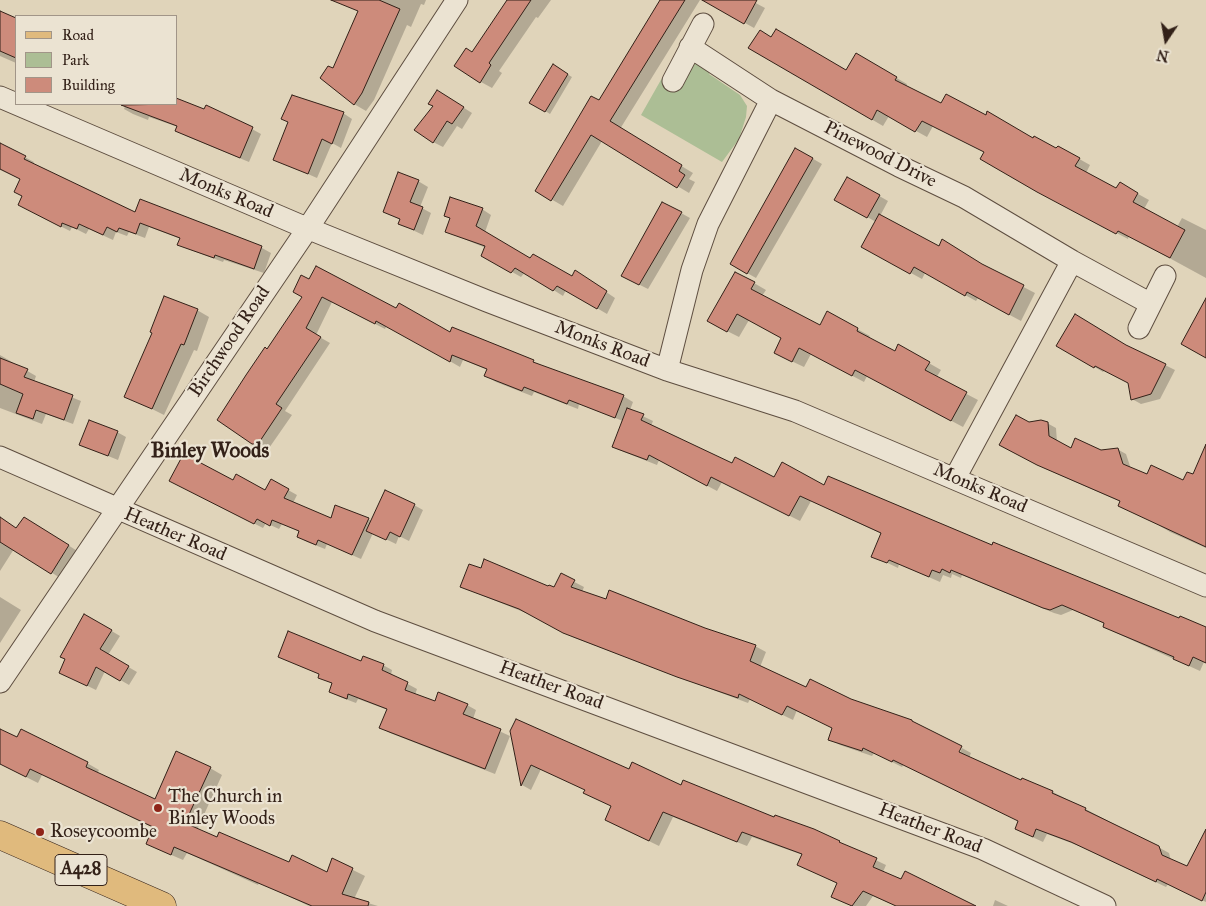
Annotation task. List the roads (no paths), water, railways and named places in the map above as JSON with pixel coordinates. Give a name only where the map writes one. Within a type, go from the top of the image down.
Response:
[{"type":"main road","name":"A428","points":[[0,835],[162,906]]},
{"type":"street","name":"Birchwood Road","points":[[0,682],[308,228],[457,0]]},
{"type":"street","points":[[673,81],[703,24]]},
{"type":"street","name":"Pinewood Drive","points":[[690,47],[771,100],[964,197],[1072,261],[1151,304]]},
{"type":"street","name":"Monks Road","points":[[0,97],[15,103]]},
{"type":"street","points":[[667,370],[692,270],[708,224],[771,100]]},
{"type":"street","name":"Monks Road","points":[[19,105],[308,228],[487,301],[667,370],[795,411],[1206,586]]},
{"type":"street","points":[[955,478],[1072,261]]},
{"type":"street","points":[[1139,328],[1165,276]]},
{"type":"street","name":"Heather Road","points":[[0,457],[375,621],[983,849],[1105,906]]},
{"type":"place","name":"The Church in Binley Woods","points":[[158,808]]},
{"type":"place","name":"Roseycoombe","points":[[40,832]]},
{"type":"district","name":"Binley Woods","points":[[210,452]]}]
